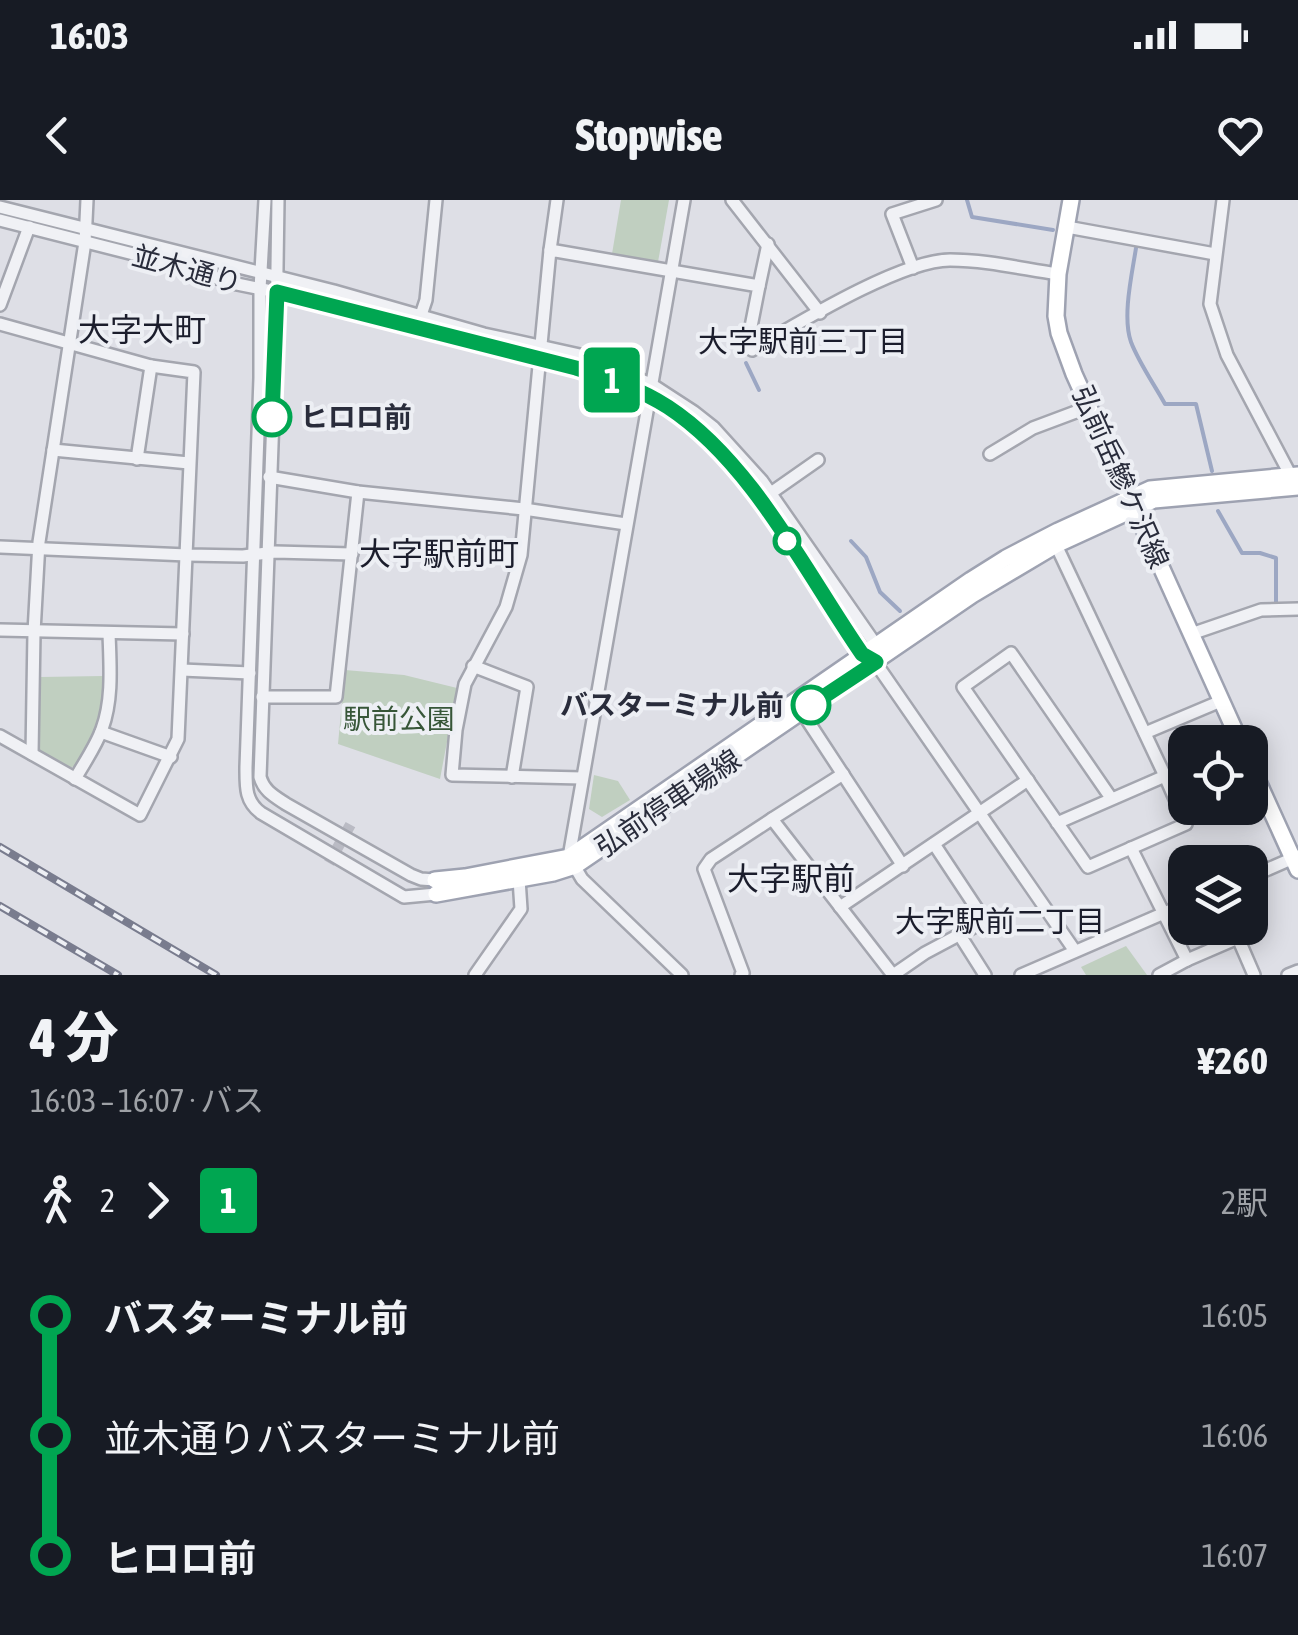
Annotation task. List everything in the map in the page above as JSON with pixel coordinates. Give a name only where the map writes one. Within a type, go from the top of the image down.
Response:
[{"type":"main road","name":"弘前岳鰺ケ沢線","points":[[1072,200],[1058,274],[1058,332],[1232,725]]},
{"type":"main road","points":[[1132,504],[1150,490],[1296,483]]},
{"type":"main road","name":"弘前停車場線","points":[[436,887],[519,879],[572,861],[802,712],[871,654],[1132,504]]},
{"type":"main road","name":"弘前停車場線","points":[[436,887],[465,877],[572,861],[1006,558],[1132,504]]},
{"type":"main road","points":[[1268,802],[1296,861]]},
{"type":"street","points":[[32,754],[38,550],[85,242],[87,200]]},
{"type":"street","points":[[265,200],[260,289],[260,776],[269,792],[436,887]]},
{"type":"street","points":[[278,200],[269,476],[250,673],[246,789],[252,806],[404,897],[436,887]]},
{"type":"street","points":[[418,322],[426,300],[436,200]]},
{"type":"street","points":[[557,200],[521,555],[506,606],[465,684],[452,775],[582,778]]},
{"type":"street","points":[[682,975],[582,879],[572,861],[582,778],[684,200]]},
{"type":"street","points":[[732,200],[820,313]]},
{"type":"street","points":[[913,268],[892,214],[936,200]]},
{"type":"street","points":[[1223,200],[1210,304],[1214,321],[1227,355],[1296,483]]},
{"type":"street","name":"並木通り","points":[[0,207],[278,276],[418,322]]},
{"type":"street","name":"並木通り","points":[[0,220],[260,289],[540,352],[576,368],[650,390],[766,497],[1075,951]]},
{"type":"street","points":[[0,305],[29,227]]},
{"type":"street","points":[[1067,227],[1215,254]]},
{"type":"street","points":[[768,244],[748,342],[752,350],[913,268],[947,260],[1058,274]]},
{"type":"street","points":[[550,250],[759,286]]},
{"type":"street","points":[[0,324],[151,366],[194,372],[178,739],[171,757],[140,815],[0,736]]},
{"type":"street","points":[[137,459],[151,366]]},
{"type":"street","points":[[990,454],[1034,428],[1089,407]]},
{"type":"street","points":[[53,450],[190,464]]},
{"type":"street","points":[[766,497],[818,460]]},
{"type":"street","points":[[269,476],[358,492],[626,524]]},
{"type":"street","points":[[262,696],[336,697],[358,492]]},
{"type":"street","points":[[1056,545],[1186,824],[1088,867],[963,686],[1011,654],[1110,798]]},
{"type":"street","points":[[0,547],[187,555],[352,554]]},
{"type":"street","points":[[1192,634],[1261,610],[1298,608]]},
{"type":"street","points":[[0,630],[183,634]]},
{"type":"street","points":[[75,778],[102,732],[110,672],[109,634]]},
{"type":"street","points":[[473,666],[527,686],[512,776]]},
{"type":"street","points":[[182,670],[250,673]]},
{"type":"street","points":[[1145,733],[1221,701]]},
{"type":"street","points":[[802,712],[903,866]]},
{"type":"street","points":[[102,732],[171,757]]},
{"type":"street","points":[[741,975],[704,868],[711,859],[843,774]]},
{"type":"street","points":[[1057,822],[1165,776]]},
{"type":"street","points":[[840,908],[1028,780]]},
{"type":"street","points":[[772,819],[893,975],[985,921],[934,844]]},
{"type":"street","points":[[1131,848],[1187,960]]},
{"type":"street","points":[[1268,871],[1296,861]]},
{"type":"street","points":[[475,975],[521,908],[519,879]]},
{"type":"street","points":[[1021,975],[1168,911]]},
{"type":"street","points":[[959,934],[986,975]]},
{"type":"street","points":[[1159,975],[1238,938],[1254,975]]},
{"type":"street","points":[[1288,975],[1298,970]]},
{"type":"green space","points":[[621,200],[669,200],[658,262],[612,254]]},
{"type":"green space","name":"駅前公園","points":[[345,670],[404,675],[457,688],[440,779],[338,744]]},
{"type":"green space","points":[[103,676],[100,720],[95,734],[76,765],[70,768],[38,745],[40,677]]},
{"type":"green space","points":[[594,775],[618,781],[630,800],[602,817],[589,809]]},
{"type":"green space","points":[[1126,946],[1147,975],[1086,975],[1081,967]]},
{"type":"waterway","points":[[967,200],[972,217],[1053,230]]},
{"type":"waterway","points":[[1136,248],[1128,308],[1131,342],[1165,404],[1196,404],[1212,471]]},
{"type":"waterway","points":[[746,363],[759,390]]},
{"type":"waterway","points":[[1218,511],[1242,553],[1276,558],[1276,603]]},
{"type":"waterway","points":[[851,541],[866,557],[880,592],[900,611]]},
{"type":"tunnel","points":[[329,863],[353,820]]},
{"type":"railway","points":[[0,847],[216,975]]},
{"type":"railway","points":[[0,906],[118,975]]},
{"type":"bus line","name":"1","points":[[272,417],[277,292],[576,368],[649,396],[670,408],[732,465],[761,501],[862,654],[876,662],[811,705]]},
{"type":"place","name":"ヒロロ前","points":[[272,417]]},
{"type":"place","name":"バスターミナル前","points":[[811,705]]},
{"type":"district","name":"大字大町","points":[[142,330]]},
{"type":"district","name":"大字駅前三丁目","points":[[803,342]]},
{"type":"district","name":"大字駅前町","points":[[439,554]]},
{"type":"district","name":"大字駅前","points":[[791,879]]},
{"type":"district","name":"大字駅前二丁目","points":[[1000,922]]}]
